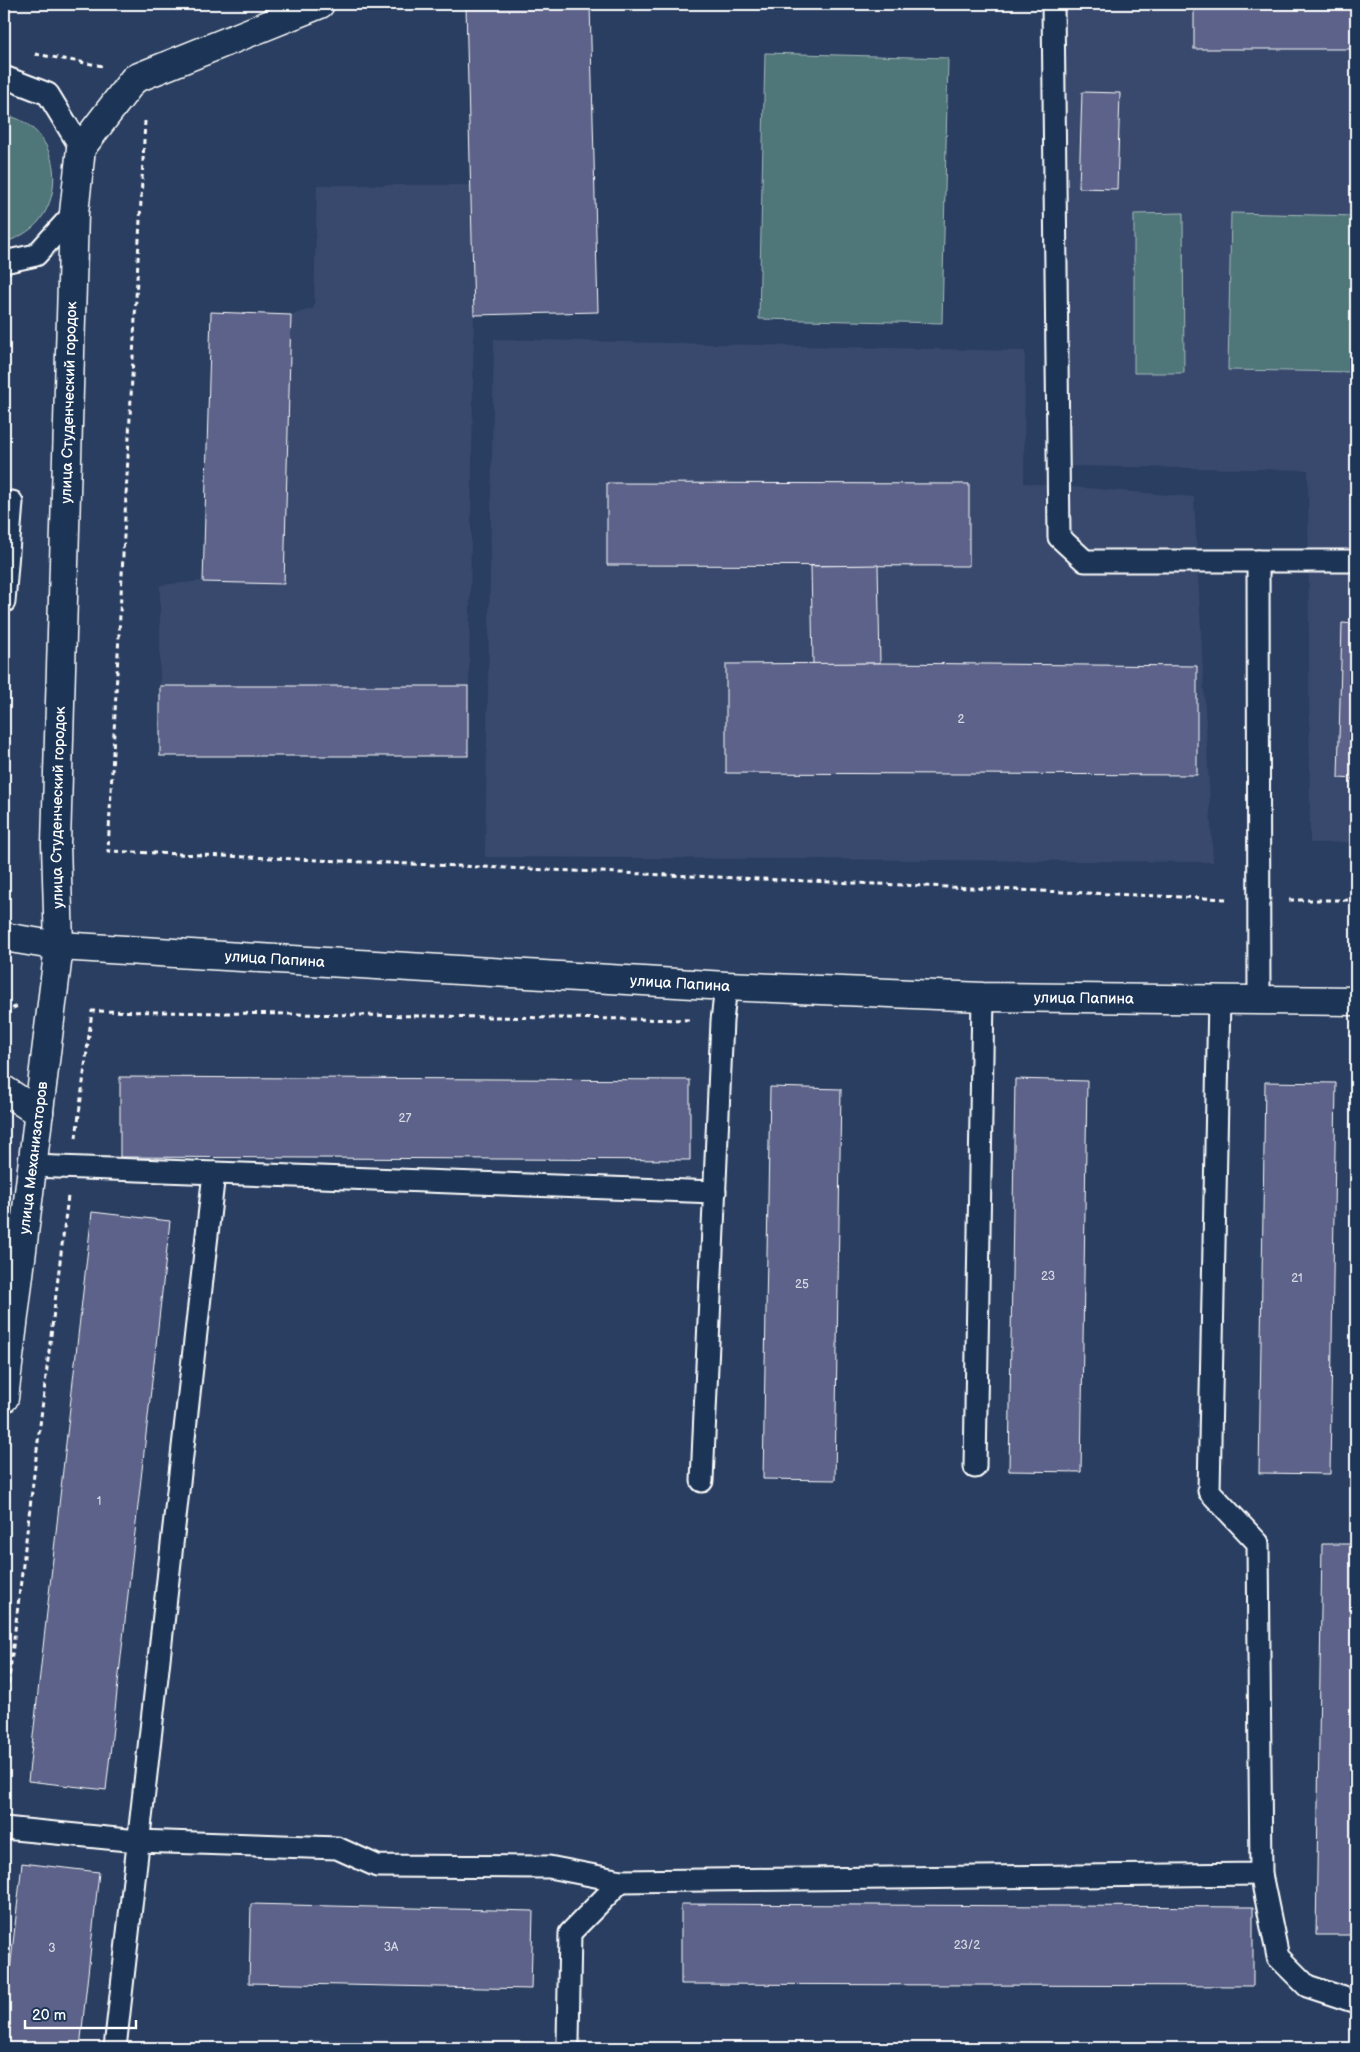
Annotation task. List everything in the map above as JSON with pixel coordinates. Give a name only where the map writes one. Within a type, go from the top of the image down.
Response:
[{"type":"street","points":[[81,148],[134,79],[320,4]]},
{"type":"street","name":"улица Студенческий городок","points":[[59,946],[56,844],[74,213],[81,148]]},
{"type":"street","name":"улица Папина","points":[[4,937],[59,946],[726,986],[983,997],[1356,1001]]},
{"type":"street","name":"улица Механизаторов","points":[[4,1398],[59,946]]},
{"type":"street","points":[[4,1090],[39,1113]]},
{"type":"lane","points":[[1053,4],[1058,537],[1085,561],[1356,561]]},
{"type":"lane","points":[[4,77],[48,94],[81,148]]},
{"type":"lane","points":[[4,262],[36,254],[74,213]]},
{"type":"lane","points":[[4,602],[12,502]]},
{"type":"lane","points":[[1258,561],[1259,1000]]},
{"type":"lane","points":[[702,1481],[722,1021],[726,986]]},
{"type":"lane","points":[[974,1467],[983,997]]},
{"type":"lane","points":[[1219,1000],[1209,1491],[1258,1543],[1261,1874],[1278,1957],[1307,1986],[1356,2002]]},
{"type":"lane","points":[[32,1166],[72,1166],[715,1192]]},
{"type":"lane","points":[[115,2048],[214,1173]]},
{"type":"lane","points":[[4,1828],[138,1840],[337,1848],[377,1866],[549,1866],[621,1881],[1261,1874]]},
{"type":"lane","points":[[568,2041],[570,1933],[621,1881]]},
{"type":"path","points":[[32,54],[148,73],[108,850],[1259,900],[1356,900]]},
{"type":"path","points":[[4,1012],[18,1006]]},
{"type":"path","points":[[4,1720],[92,1012],[722,1021]]},
{"type":"shaded area","points":[[590,4],[598,312],[474,315],[468,756],[160,756],[160,585],[203,581],[211,312],[291,315],[314,308],[317,185],[471,185],[466,6]]},
{"type":"shaded area","points":[[1063,4],[1356,4],[1356,842],[1310,843],[1308,470],[1066,466]]},
{"type":"shaded area","points":[[494,339],[1025,351],[1024,483],[1194,497],[1213,862],[485,857]]},
{"type":"shaded area","points":[[310,2039],[1356,2048],[310,2048]]},
{"type":"green space","points":[[765,53],[948,58],[942,323],[759,319]]},
{"type":"green space","points":[[4,115],[21,120],[34,130],[44,143],[51,158],[54,174],[53,190],[48,206],[39,221],[23,234],[4,243]]},
{"type":"green space","points":[[1183,213],[1184,373],[1134,373],[1134,214]]},
{"type":"green space","points":[[1231,213],[1356,216],[1355,372],[1228,370]]},
{"type":"building","points":[[590,4],[598,312],[474,315],[466,6]]},
{"type":"building","points":[[1194,4],[1356,4],[1356,49],[1194,49]]},
{"type":"building","points":[[1082,92],[1120,93],[1117,189],[1079,188]]},
{"type":"building","points":[[211,312],[291,315],[284,584],[203,582]]},
{"type":"building","points":[[607,483],[969,484],[969,566],[607,565]]},
{"type":"building","points":[[878,565],[880,663],[813,664],[811,566]]},
{"type":"building","points":[[1342,623],[1356,624],[1356,779],[1338,778]]},
{"type":"building","points":[[880,663],[1197,666],[1197,775],[726,773],[726,664]]},
{"type":"building","points":[[160,686],[468,686],[468,756],[160,756]]},
{"type":"building","points":[[120,1077],[690,1080],[690,1160],[120,1157]]},
{"type":"building","points":[[1015,1079],[1087,1081],[1081,1472],[1009,1471]]},
{"type":"building","points":[[1265,1082],[1336,1083],[1330,1474],[1259,1473]]},
{"type":"building","points":[[770,1087],[841,1089],[835,1480],[763,1479]]},
{"type":"building","points":[[92,1212],[170,1221],[106,1790],[28,1781]]},
{"type":"building","points":[[1322,1544],[1356,1544],[1356,1935],[1316,1935]]},
{"type":"building","points":[[22,1863],[99,1872],[80,2048],[4,2048],[4,2024]]},
{"type":"building","points":[[251,1904],[533,1911],[531,1989],[249,1983]]},
{"type":"building","points":[[681,1904],[1253,1907],[1253,1986],[681,1984]]}]
